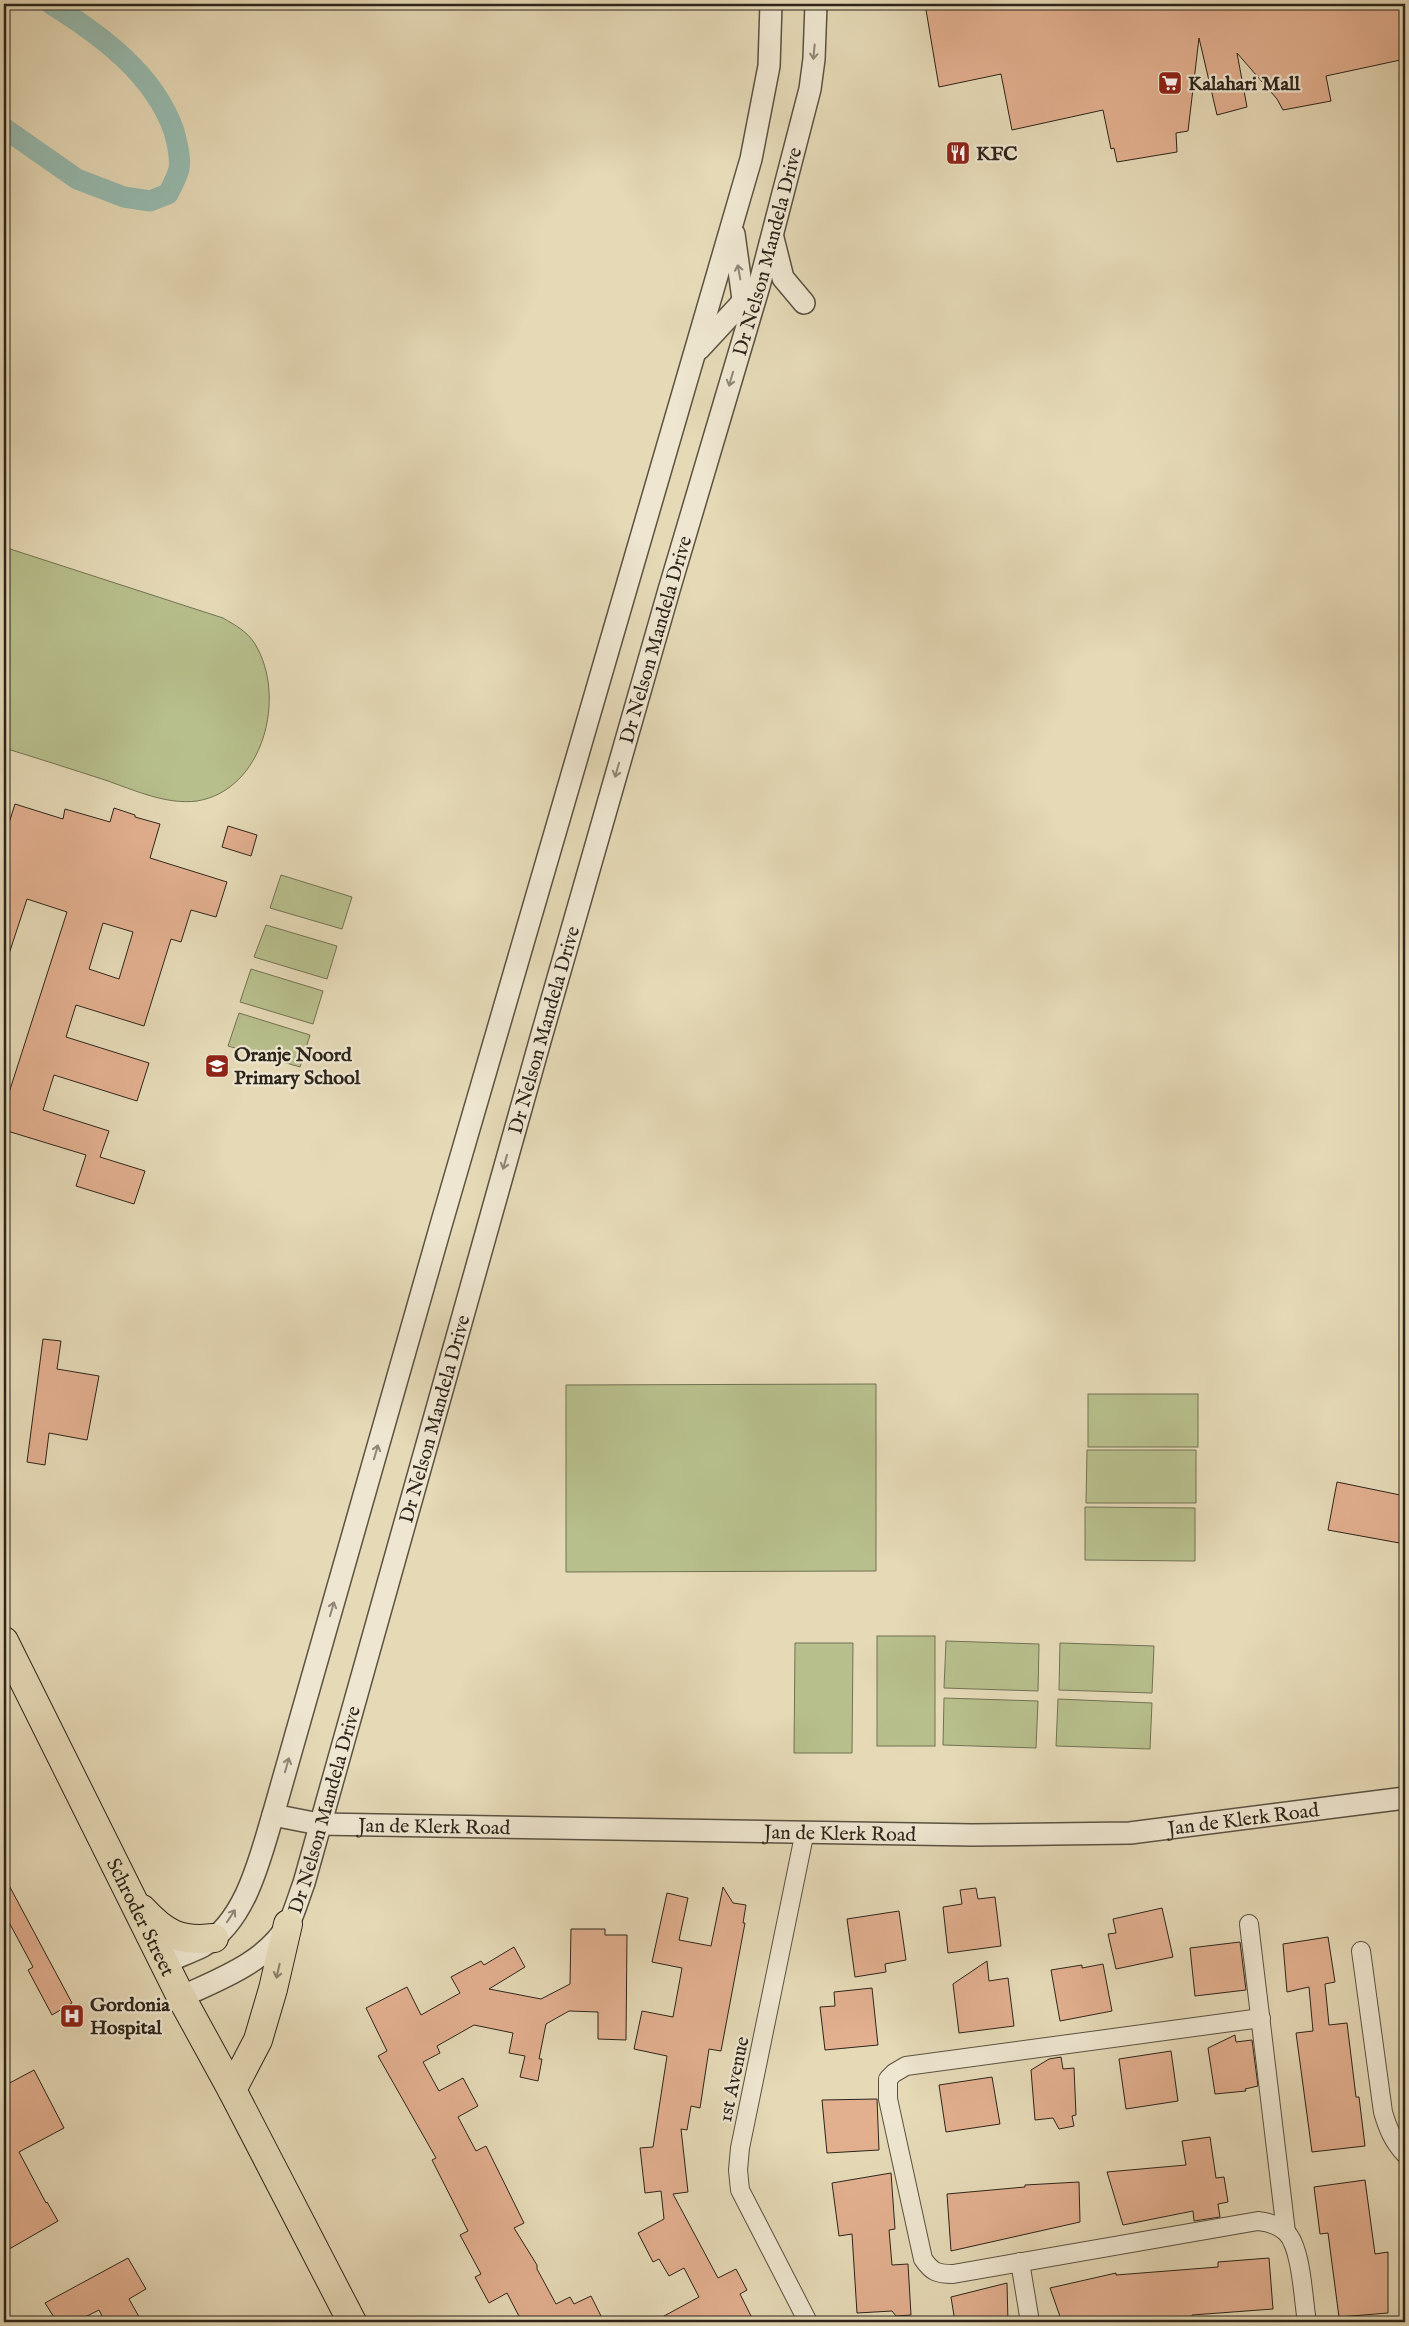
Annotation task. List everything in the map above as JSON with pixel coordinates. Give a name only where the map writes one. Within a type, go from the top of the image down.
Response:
[{"type":"highway","name":"Schroder Street","points":[[4,1641],[181,1997],[232,2090],[352,2322]]},
{"type":"highway","points":[[129,1895],[149,1917],[172,1934],[187,1939],[214,1938]]},
{"type":"highway","points":[[232,2090],[258,2040],[273,1989],[288,1924]]},
{"type":"street","name":"Dr Nelson Mandela Drive","points":[[164,1963],[204,1945],[223,1928],[252,1882],[273,1815],[751,159],[769,66],[771,4]]},
{"type":"street","name":"Dr Nelson Mandela Drive","points":[[181,1997],[234,1973],[255,1960],[272,1944],[288,1924],[304,1883],[542,1031],[748,320],[751,293],[772,236],[810,88],[816,4]]},
{"type":"street","points":[[693,357],[751,293],[733,222]]},
{"type":"street","points":[[772,236],[783,278],[804,304]]},
{"type":"street","name":"Jan de Klerk Road","points":[[273,1815],[319,1824],[973,1835],[1130,1833],[1405,1798]]},
{"type":"street","name":"1st Avenue","points":[[805,1831],[742,2138],[738,2170],[740,2190],[749,2210],[808,2322]]},
{"type":"street","points":[[1249,1924],[1286,2232],[1295,2246],[1306,2322]]},
{"type":"street","points":[[1361,1951],[1383,2112],[1388,2130],[1405,2154]]},
{"type":"street","points":[[1261,2018],[906,2066],[894,2072],[888,2079],[888,2099],[923,2259],[930,2270],[939,2274],[1258,2221],[1268,2222],[1286,2232]]},
{"type":"street","points":[[1020,2262],[1030,2322]]},
{"type":"green space","points":[[4,547],[223,618],[249,636],[255,644],[264,665],[269,689],[268,714],[263,738],[253,760],[239,779],[220,793],[197,801],[174,801],[150,796],[4,748]]},
{"type":"green space","points":[[281,875],[352,897],[342,929],[270,908]]},
{"type":"green space","points":[[266,925],[337,946],[327,979],[254,957]]},
{"type":"green space","points":[[251,969],[323,991],[313,1024],[240,1002]]},
{"type":"green space","points":[[239,1013],[310,1035],[300,1067],[228,1046]]},
{"type":"green space","points":[[876,1384],[876,1571],[566,1572],[566,1385]]},
{"type":"green space","points":[[1088,1394],[1198,1394],[1198,1447],[1088,1447]]},
{"type":"green space","points":[[1087,1450],[1196,1450],[1196,1503],[1086,1503]]},
{"type":"green space","points":[[1085,1507],[1195,1508],[1195,1561],[1085,1560]]},
{"type":"green space","points":[[877,1636],[935,1636],[935,1746],[877,1746]]},
{"type":"green space","points":[[946,1641],[1039,1644],[1038,1691],[944,1688]]},
{"type":"green space","points":[[795,1643],[853,1643],[852,1753],[794,1753]]},
{"type":"green space","points":[[1060,1643],[1154,1646],[1152,1693],[1059,1690]]},
{"type":"green space","points":[[944,1698],[1038,1701],[1036,1748],[943,1745]]},
{"type":"green space","points":[[1058,1699],[1152,1703],[1150,1749],[1056,1746]]},
{"type":"building","name":"Kalahari Mall","points":[[925,4],[1405,4],[1405,59],[1326,76],[1331,101],[1283,110],[1277,99],[1237,53],[1247,107],[1217,115],[1199,38],[1188,131],[1176,133],[1177,152],[1117,162],[1114,148],[1111,149],[1103,110],[1012,130],[1001,74],[939,87]]},
{"type":"building","points":[[15,804],[63,819],[65,809],[110,822],[114,808],[135,815],[135,817],[160,824],[150,858],[227,882],[216,917],[191,910],[181,942],[171,939],[144,1026],[76,1005],[66,1037],[149,1063],[137,1101],[54,1075],[43,1110],[109,1131],[100,1157],[145,1171],[134,1204],[76,1186],[86,1155],[4,1130],[4,1098],[7,1099],[67,912],[27,899],[7,960],[4,959],[4,839]],"holes":[[[103,923],[133,932],[119,979],[89,969]]]},
{"type":"building","points":[[228,826],[257,835],[251,856],[222,847]]},
{"type":"building","points":[[43,1339],[61,1341],[57,1369],[99,1376],[87,1440],[49,1433],[45,1465],[27,1462]]},
{"type":"building","points":[[1337,1482],[1405,1496],[1405,1544],[1328,1530]]},
{"type":"building","points":[[4,1876],[72,2003],[52,2015],[28,1970],[33,1967],[4,1913]]},
{"type":"building","points":[[723,1887],[733,1903],[746,1905],[743,1923],[745,1923],[721,2051],[709,2049],[700,2108],[691,2106],[687,2130],[681,2129],[688,2192],[673,2194],[718,2278],[736,2269],[747,2290],[740,2294],[754,2322],[653,2322],[699,2297],[684,2268],[669,2276],[659,2259],[653,2262],[638,2233],[664,2219],[661,2191],[645,2193],[640,2148],[653,2147],[667,2056],[634,2049],[642,2011],[673,2017],[682,1968],[652,1962],[667,1893],[688,1898],[679,1940],[711,1946]]},
{"type":"building","points":[[976,1888],[978,1899],[995,1897],[1001,1946],[948,1953],[943,1907],[962,1904],[960,1890]]},
{"type":"building","points":[[1162,1908],[1173,1957],[1116,1969],[1108,1934],[1116,1933],[1113,1919]]},
{"type":"building","points":[[899,1911],[906,1960],[885,1964],[886,1972],[855,1977],[847,1919]]},
{"type":"building","points":[[571,1929],[605,1929],[605,1935],[627,1935],[626,2040],[598,2039],[598,2012],[569,2011],[546,2024],[539,2059],[542,2059],[538,2081],[520,2077],[525,2056],[509,2053],[513,2033],[474,2025],[437,2046],[440,2053],[423,2062],[439,2091],[463,2078],[478,2106],[458,2117],[476,2151],[486,2146],[524,2223],[514,2228],[537,2265],[537,2269],[556,2304],[570,2297],[574,2304],[591,2296],[604,2322],[522,2322],[507,2293],[489,2303],[475,2277],[481,2274],[460,2235],[468,2231],[432,2160],[436,2158],[378,2056],[387,2051],[366,2008],[407,1987],[421,2015],[460,1993],[451,1977],[481,1961],[484,1965],[514,1947],[525,1967],[489,1989],[541,1999],[570,1984]]},
{"type":"building","points":[[1328,1937],[1335,1982],[1325,1984],[1329,2025],[1347,2023],[1356,2097],[1359,2097],[1365,2146],[1312,2152],[1296,2033],[1313,2031],[1309,1987],[1287,1992],[1283,1944]]},
{"type":"building","points":[[1240,1942],[1246,1990],[1195,1996],[1190,1948]]},
{"type":"building","points":[[987,1961],[989,1981],[1008,1978],[1014,2026],[959,2033],[953,1984]]},
{"type":"building","points":[[1103,1964],[1112,2011],[1060,2021],[1051,1970],[1082,1965],[1082,1968]]},
{"type":"building","points":[[872,1988],[878,2045],[825,2050],[820,2007],[835,2006],[834,1992]]},
{"type":"building","points":[[1235,2035],[1236,2042],[1252,2040],[1258,2086],[1245,2089],[1246,2091],[1215,2094],[1208,2048]]},
{"type":"building","points":[[1171,2051],[1178,2101],[1126,2109],[1119,2059]]},
{"type":"building","points":[[1061,2057],[1063,2069],[1074,2068],[1076,2115],[1072,2116],[1074,2126],[1059,2129],[1053,2118],[1035,2120],[1031,2070],[1049,2059]]},
{"type":"building","points":[[34,2070],[64,2128],[19,2152],[46,2203],[58,2221],[4,2252],[4,2086]]},
{"type":"building","points":[[992,2077],[1000,2124],[946,2132],[939,2085]]},
{"type":"building","points":[[877,2099],[879,2150],[827,2153],[822,2100]]},
{"type":"building","points":[[1210,2137],[1216,2178],[1224,2177],[1228,2202],[1218,2204],[1220,2217],[1194,2221],[1193,2211],[1123,2225],[1107,2172],[1186,2165],[1182,2141]]},
{"type":"building","points":[[891,2173],[895,2229],[889,2230],[892,2265],[908,2264],[911,2315],[896,2316],[892,2311],[857,2313],[852,2234],[839,2236],[832,2183]]},
{"type":"building","points":[[1365,2180],[1375,2254],[1388,2252],[1388,2313],[1339,2317],[1328,2233],[1320,2234],[1314,2187]]},
{"type":"building","points":[[1079,2182],[1080,2222],[951,2251],[947,2194],[1025,2187],[1025,2185]]},
{"type":"building","points":[[128,2258],[146,2289],[129,2299],[142,2322],[105,2322],[99,2310],[75,2322],[57,2322],[45,2303]]},
{"type":"building","points":[[1269,2258],[1273,2309],[1192,2315],[1193,2322],[1062,2322],[1050,2288],[1116,2273],[1116,2275],[1218,2267],[1218,2262]]},
{"type":"building","points":[[1007,2283],[1008,2322],[955,2322],[951,2297]]},
{"type":"waterway","points":[[4,128],[77,179],[124,197],[150,201],[168,194],[177,175],[179,160],[174,131],[165,110],[153,91],[124,58],[107,43],[51,4]]},
{"type":"place","name":"Kalahari Mall","points":[[1170,83]]},
{"type":"place","name":"KFC","points":[[958,153]]},
{"type":"place","name":"Oranje Noord Primary School","points":[[217,1066]]},
{"type":"place","name":"Gordonia Hospital","points":[[72,2016]]}]
